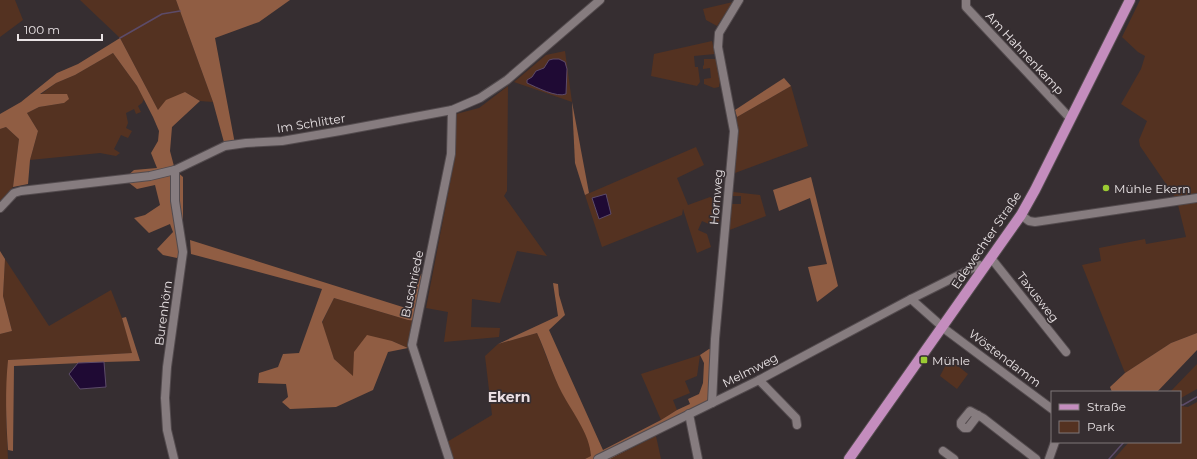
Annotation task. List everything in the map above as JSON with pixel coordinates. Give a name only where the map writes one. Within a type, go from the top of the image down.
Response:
[{"type":"main road","name":"Edewechter Straße","points":[[849,459],[1021,215],[1130,0]]},
{"type":"street","name":"Im Schlitter","points":[[0,208],[14,193],[21,191],[150,176],[175,170],[225,146],[289,140],[340,132],[452,110],[480,98],[507,80],[600,0]]},
{"type":"street","name":"Hornweg","points":[[712,403],[715,340],[734,131],[718,47],[718,33],[739,0]]},
{"type":"street","name":"Am Hahnenkamp","points":[[966,0],[966,7],[1067,116],[1071,118]]},
{"type":"street","name":"Buschriede","points":[[449,459],[412,345],[451,154],[452,110]]},
{"type":"street","name":"Burenhörn","points":[[174,459],[167,430],[165,398],[167,367],[183,252],[175,201],[175,170]]},
{"type":"street","points":[[1021,215],[1029,221],[1035,222],[1197,198]]},
{"type":"street","name":"Taxusweg","points":[[991,258],[1066,352]]},
{"type":"street","name":"Melmweg","points":[[598,459],[759,380],[911,299],[979,265]]},
{"type":"street","points":[[911,299],[943,327]]},
{"type":"street","name":"Wöstendamm","points":[[943,327],[1051,408]]},
{"type":"street","points":[[759,380],[796,418],[797,425]]},
{"type":"street","points":[[689,414],[698,459]]},
{"type":"street","points":[[978,415],[1036,459]]},
{"type":"street","points":[[1049,459],[1055,443]]},
{"type":"street","points":[[943,451],[954,459]]},
{"type":"green space","points":[[0,0],[15,0],[23,20],[0,37]]},
{"type":"green space","points":[[80,0],[176,0],[213,102],[200,101],[185,92],[158,110],[120,38]]},
{"type":"green space","points":[[1140,0],[1197,0],[1197,193],[1175,197],[1140,146],[1139,140],[1147,121],[1121,104],[1141,69],[1145,56],[1138,52],[1122,37]]},
{"type":"green space","points":[[733,2],[717,26],[706,20],[703,9]]},
{"type":"green space","points":[[712,41],[715,54],[694,56],[695,67],[698,67],[700,82],[697,86],[651,76],[654,54]]},
{"type":"green space","points":[[565,51],[572,102],[514,82],[546,55]]},
{"type":"green space","points":[[113,53],[137,86],[144,99],[138,106],[141,112],[136,114],[134,109],[126,113],[128,123],[126,128],[132,131],[128,138],[121,135],[114,149],[120,153],[116,156],[100,153],[30,160],[38,131],[27,113],[39,107],[64,103],[40,95],[56,83],[75,75]]},
{"type":"green space","points":[[704,59],[716,59],[720,81],[719,87],[714,88],[704,84],[704,79],[711,78],[710,68],[703,69]]},
{"type":"green space","points":[[508,86],[507,191],[504,196],[547,256],[517,251],[500,303],[472,299],[471,327],[500,328],[499,337],[444,342],[448,312],[426,308],[455,158],[456,114],[479,108]]},
{"type":"green space","points":[[791,86],[808,146],[735,173],[737,117]]},
{"type":"green space","points":[[6,127],[19,139],[13,187],[0,201],[0,129]]},
{"type":"green space","points":[[696,147],[704,165],[677,178],[688,205],[710,197],[720,202],[719,223],[711,225],[702,221],[698,230],[707,234],[711,247],[697,253],[683,209],[682,215],[602,247],[585,195]]},
{"type":"green space","points":[[733,192],[760,195],[766,216],[727,231],[731,204],[741,204],[741,196],[733,196]]},
{"type":"green space","points":[[1197,202],[1197,333],[1171,343],[1125,373],[1082,265],[1101,261],[1099,248],[1145,239],[1146,244],[1186,237],[1178,205]]},
{"type":"green space","points":[[5,259],[49,326],[111,290],[133,353],[8,360],[6,418],[8,459],[0,459],[0,334],[12,331],[3,296]]},
{"type":"green space","points":[[334,298],[408,320],[417,321],[414,351],[409,353],[408,348],[392,341],[353,377],[334,359],[322,323]]},
{"type":"green space","points":[[537,333],[557,383],[584,430],[591,447],[592,456],[585,459],[452,459],[447,442],[492,415],[485,356],[498,344]]},
{"type":"green space","points":[[700,355],[697,376],[685,381],[690,393],[673,400],[677,410],[661,420],[641,374]]},
{"type":"green space","points":[[949,359],[968,374],[957,389],[940,376]]},
{"type":"green space","points":[[1197,364],[1197,389],[1181,398],[1181,391],[1171,391]]},
{"type":"green space","points":[[1197,402],[1197,459],[1114,459],[1128,443],[1181,443],[1181,406],[1188,407]]},
{"type":"green space","points":[[656,436],[661,459],[610,459]]},
{"type":"shaded area","points":[[176,0],[290,0],[259,22],[215,38],[235,144],[225,146],[213,102]]},
{"type":"shaded area","points":[[120,38],[158,110],[166,100],[185,92],[200,101],[172,127],[170,151],[175,170],[183,177],[183,252],[177,258],[163,255],[157,249],[173,232],[170,224],[149,233],[134,218],[145,215],[160,205],[155,185],[137,189],[124,179],[134,170],[157,168],[151,153],[158,141],[159,131],[137,86],[113,53],[75,75],[56,83],[40,94],[67,94],[69,99],[64,103],[39,107],[27,113],[38,131],[30,160],[28,184],[13,187],[19,139],[6,127],[0,129],[0,114],[21,102],[57,73],[78,64]]},
{"type":"shaded area","points":[[559,59],[565,62],[567,69],[566,94],[557,95],[527,83],[527,80],[532,77],[536,71],[544,68],[549,60]]},
{"type":"shaded area","points":[[784,78],[791,86],[737,117],[735,110]]},
{"type":"shaded area","points":[[572,102],[589,193],[585,195],[575,163]]},
{"type":"shaded area","points":[[811,177],[838,286],[817,302],[808,267],[827,264],[810,198],[779,211],[773,190]]},
{"type":"shaded area","points":[[606,194],[611,214],[599,219],[592,198]]},
{"type":"shaded area","points":[[190,240],[409,309],[421,274],[426,277],[417,321],[408,320],[334,298],[322,322],[334,359],[353,376],[354,352],[367,335],[392,341],[408,348],[388,352],[373,390],[336,407],[290,409],[282,402],[288,397],[286,384],[258,383],[259,373],[278,367],[283,354],[299,353],[322,289],[191,254]]},
{"type":"shaded area","points":[[0,251],[5,259],[3,296],[12,331],[0,334]]},
{"type":"shaded area","points":[[553,283],[558,284],[559,295],[565,315],[549,330],[603,450],[690,404],[688,399],[699,394],[703,383],[704,363],[700,355],[709,349],[715,350],[711,408],[676,424],[610,459],[585,459],[591,456],[584,431],[558,386],[537,333],[498,344],[558,316]]},
{"type":"shaded area","points":[[126,317],[140,361],[14,366],[13,451],[8,450],[6,382],[8,360],[132,353],[122,318]]},
{"type":"shaded area","points":[[1197,333],[1197,350],[1158,391],[1112,391],[1110,387],[1125,373],[1171,343]]},
{"type":"shaded area","points":[[104,362],[106,387],[80,389],[69,374],[78,363]]},
{"type":"waterway","points":[[120,38],[162,14],[180,11]]},
{"type":"waterway","points":[[1181,405],[1197,397]]},
{"type":"waterway","points":[[1109,459],[1123,443]]},
{"type":"place","name":"Mühle Ekern","points":[[1106,188]]},
{"type":"place","name":"Mühle","points":[[924,360]]},
{"type":"district","name":"Ekern","points":[[509,397]]}]
